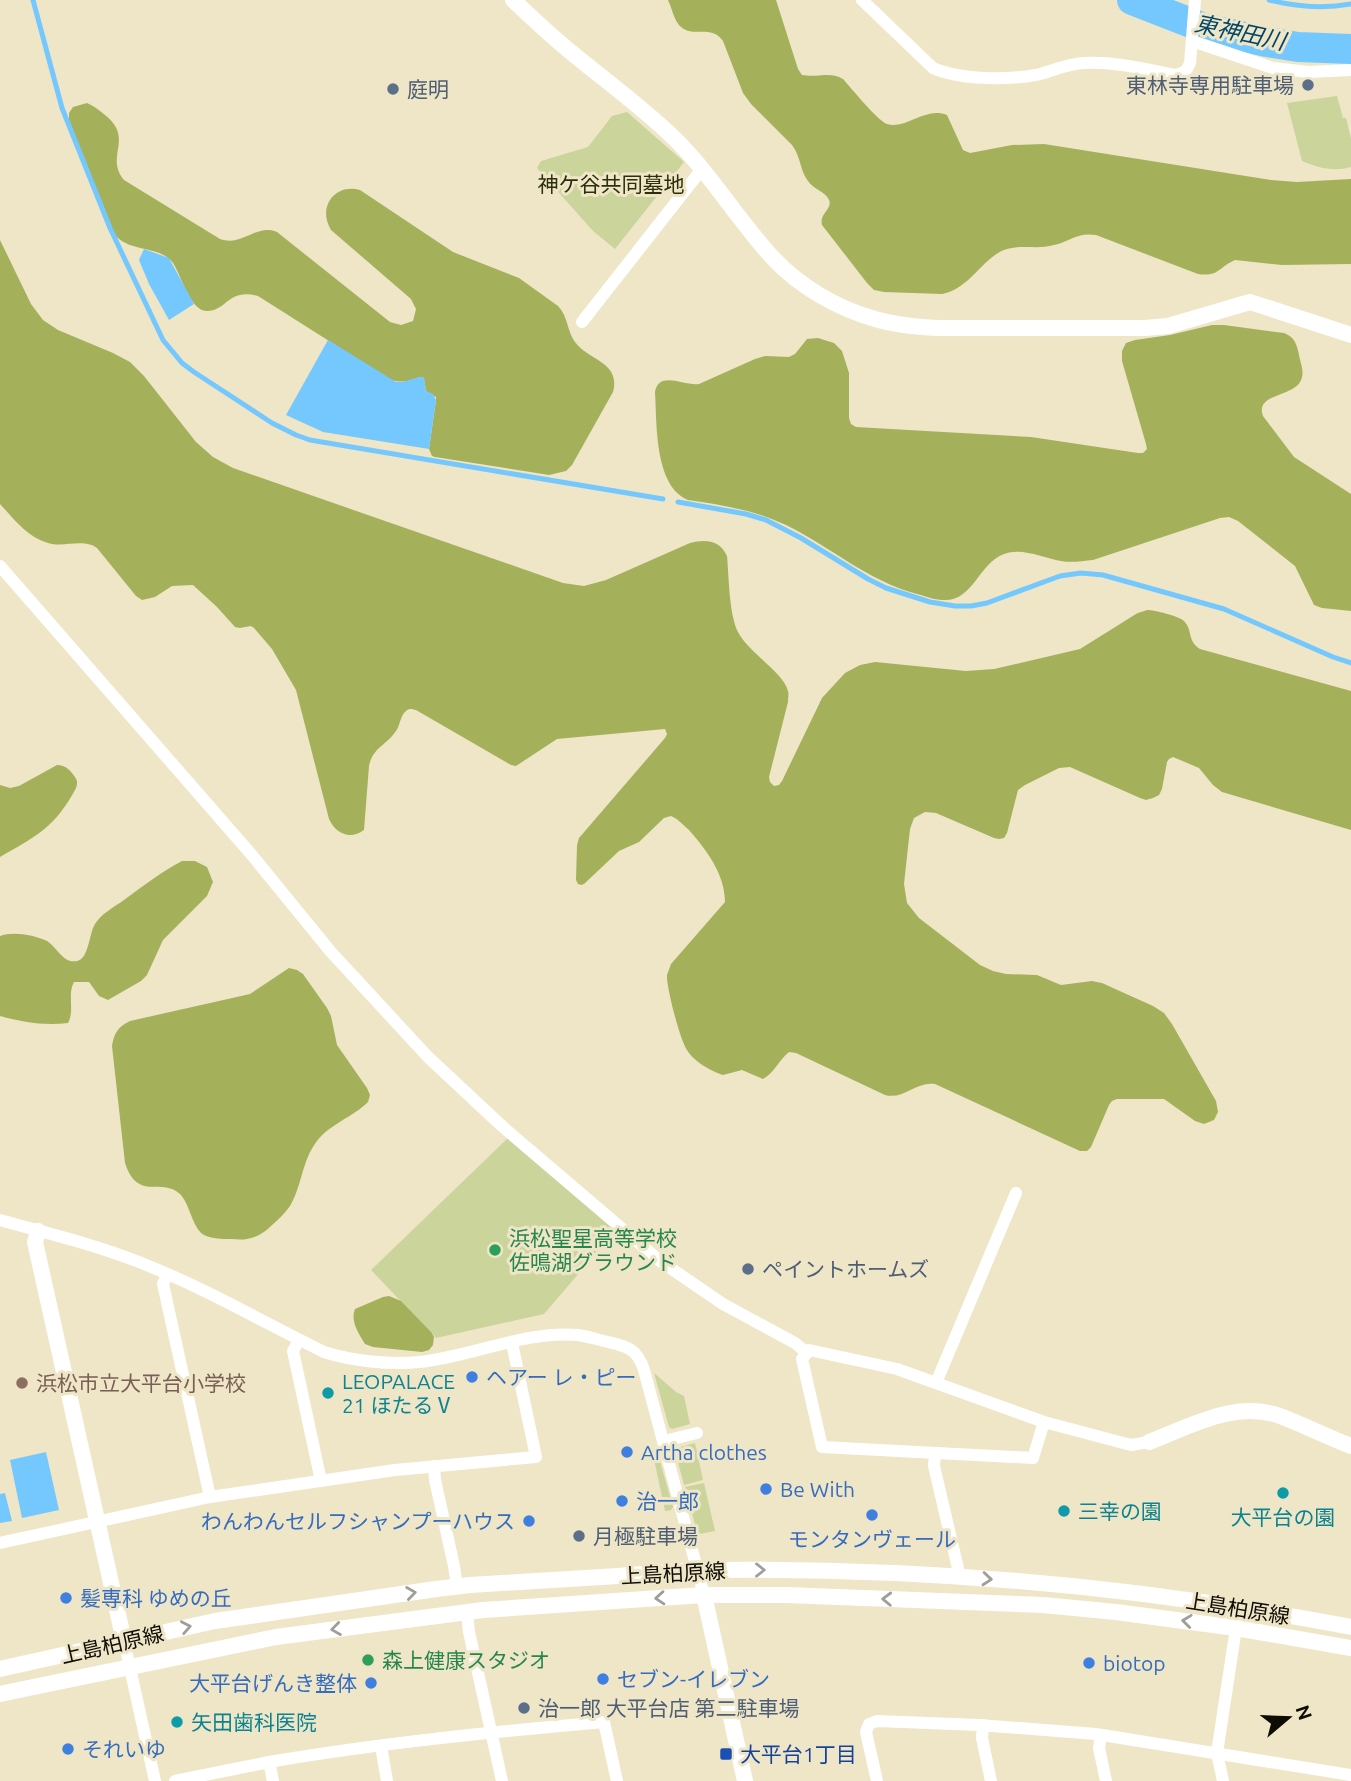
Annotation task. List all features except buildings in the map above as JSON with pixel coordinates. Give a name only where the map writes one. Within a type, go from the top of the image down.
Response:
[{"type":"street","points":[[513,0],[570,52],[660,124],[702,169],[773,258],[791,275],[831,302],[853,312],[876,320],[923,328],[1156,327],[1168,326],[1250,302],[1351,335]]},
{"type":"street","points":[[862,0],[933,68],[943,73],[1008,78],[1077,64],[1099,63],[1182,74],[1188,69],[1195,0]]},
{"type":"street","points":[[1193,39],[1273,68],[1309,72],[1351,70]]},
{"type":"street","points":[[582,322],[702,169]]},
{"type":"street","points":[[0,566],[251,854],[331,952],[428,1057],[503,1127],[660,1261],[723,1304],[807,1353]]},
{"type":"street","points":[[936,1383],[1016,1193]]},
{"type":"street","points":[[0,1220],[124,1256],[216,1297],[338,1357],[397,1363],[421,1362],[548,1336],[579,1335],[632,1349],[642,1362],[699,1570],[746,1781]]},
{"type":"street","points":[[38,1231],[35,1241],[155,1781]]},
{"type":"street","points":[[167,1275],[163,1284],[211,1497]]},
{"type":"street","points":[[299,1340],[293,1351],[321,1481]]},
{"type":"street","points":[[0,1542],[211,1497],[395,1470],[536,1457],[512,1343]]},
{"type":"street","points":[[1044,1422],[1033,1458],[822,1447],[802,1359],[809,1350],[881,1366],[1044,1422],[1131,1445],[1149,1442],[1213,1417],[1253,1411],[1280,1416],[1351,1446]]},
{"type":"street","points":[[664,1441],[697,1433]]},
{"type":"street","points":[[935,1453],[934,1466],[960,1577]]},
{"type":"street","points":[[434,1466],[457,1587]]},
{"type":"street","name":"上島柏原線","points":[[0,1669],[240,1617],[457,1587],[699,1570],[822,1570],[960,1577],[1137,1594],[1236,1607],[1351,1627]]},
{"type":"street","name":"上島柏原線","points":[[0,1694],[276,1637],[467,1612],[704,1595],[786,1595],[1007,1603],[1104,1611],[1236,1628],[1351,1648]]},
{"type":"street","points":[[467,1612],[502,1781]]},
{"type":"street","points":[[1223,1781],[1217,1753],[1236,1628]]},
{"type":"street","points":[[877,1781],[866,1732],[869,1724],[877,1721],[983,1725],[1101,1735],[1346,1776]]},
{"type":"street","points":[[175,1781],[270,1762],[381,1746],[491,1732],[604,1722],[617,1781]]},
{"type":"street","points":[[983,1725],[982,1738],[991,1781]]},
{"type":"street","points":[[1101,1735],[1099,1748],[1106,1781]]},
{"type":"street","points":[[381,1746],[387,1781]]},
{"type":"street","points":[[270,1762],[273,1781]]},
{"type":"green space","points":[[668,0],[776,0],[802,75],[833,75],[843,79],[871,111],[887,124],[901,124],[931,113],[947,115],[963,150],[970,153],[1012,145],[1044,144],[1271,180],[1297,182],[1351,179],[1351,264],[1282,265],[1235,260],[1215,273],[1205,275],[1089,234],[1046,247],[1009,248],[988,260],[964,283],[950,292],[942,294],[874,290],[822,225],[822,217],[829,206],[829,200],[808,181],[792,145],[743,93],[723,41],[713,33],[681,27]]},
{"type":"green space","points":[[1337,96],[1351,138],[1351,167],[1326,168],[1302,161],[1287,103]]},
{"type":"green space","points":[[87,103],[105,115],[118,132],[117,163],[124,180],[220,239],[236,240],[262,230],[277,232],[390,322],[401,325],[413,321],[416,309],[411,299],[331,230],[327,221],[327,205],[343,190],[360,190],[453,252],[519,278],[558,306],[575,342],[608,368],[614,382],[613,392],[572,465],[566,471],[549,475],[432,456],[429,449],[436,397],[426,391],[424,379],[420,377],[401,382],[389,379],[258,296],[240,295],[214,310],[201,310],[191,299],[173,263],[167,257],[121,241],[115,235],[69,121],[69,113],[73,107]]},
{"type":"green space","name":"神ケ谷共同墓地","points":[[627,112],[684,162],[615,249],[593,231],[537,168],[541,161],[588,147],[612,116]]},
{"type":"green space","points":[[0,240],[31,304],[43,320],[58,330],[130,362],[196,442],[213,457],[233,468],[563,583],[584,586],[606,580],[690,543],[706,541],[716,544],[727,556],[731,606],[738,632],[749,647],[780,677],[788,692],[788,702],[769,777],[774,786],[782,781],[822,698],[845,673],[860,665],[875,662],[966,671],[994,669],[1080,649],[1147,610],[1184,621],[1193,643],[1200,649],[1351,691],[1351,830],[1222,792],[1199,768],[1173,757],[1167,762],[1159,795],[1146,800],[1070,767],[1059,768],[1018,790],[1004,838],[994,838],[936,813],[925,812],[914,818],[910,829],[904,884],[907,903],[919,918],[980,965],[993,971],[1037,975],[1061,985],[1092,981],[1102,983],[1164,1013],[1216,1101],[1218,1112],[1214,1120],[1204,1124],[1195,1121],[1164,1099],[1117,1099],[1109,1105],[1091,1147],[1087,1151],[1080,1151],[935,1084],[922,1085],[898,1095],[885,1095],[789,1052],[763,1079],[742,1070],[723,1075],[698,1062],[687,1050],[681,1036],[667,975],[671,964],[725,902],[722,882],[708,854],[688,829],[671,816],[664,818],[639,842],[619,851],[584,884],[578,884],[576,880],[579,838],[665,738],[665,729],[557,739],[516,766],[410,709],[402,716],[396,731],[371,760],[364,830],[354,835],[339,832],[329,819],[296,690],[272,649],[254,628],[235,627],[193,585],[172,586],[155,597],[142,600],[97,548],[86,544],[54,544],[40,540],[21,527],[0,504]]},
{"type":"green space","points":[[1212,325],[1284,333],[1295,342],[1302,369],[1299,384],[1265,403],[1262,408],[1263,416],[1294,457],[1351,494],[1351,611],[1314,605],[1295,566],[1238,521],[1229,517],[1093,560],[1065,562],[1025,552],[1011,552],[995,559],[962,595],[953,599],[936,599],[882,581],[803,534],[762,515],[688,500],[677,493],[663,468],[657,436],[657,385],[666,380],[699,384],[765,356],[789,357],[795,354],[807,339],[818,338],[834,343],[842,351],[849,373],[849,418],[851,424],[856,427],[1031,437],[1143,453],[1147,449],[1146,444],[1122,361],[1122,351],[1126,343]]},
{"type":"green space","points":[[57,765],[68,768],[77,782],[71,797],[48,825],[0,857],[0,785],[10,788],[19,786]]},
{"type":"green space","points":[[182,861],[195,861],[207,867],[213,882],[207,896],[163,940],[147,975],[141,981],[108,1000],[99,996],[89,982],[74,982],[68,1023],[34,1023],[0,1016],[0,936],[17,934],[36,937],[51,944],[64,958],[77,961],[84,956],[93,928],[101,917],[152,879]]},
{"type":"green space","points":[[289,968],[303,974],[327,1008],[337,1045],[367,1088],[370,1095],[368,1102],[317,1141],[308,1156],[290,1206],[267,1230],[243,1239],[208,1236],[198,1229],[181,1195],[166,1188],[144,1186],[130,1175],[125,1163],[112,1046],[114,1037],[120,1028],[130,1021],[250,994]]},
{"type":"green space","name":"浜松聖星高等学校 佐鳴湖グラウンド","points":[[508,1138],[616,1230],[544,1314],[436,1338],[371,1270]]},
{"type":"green space","points":[[389,1296],[401,1301],[431,1332],[434,1337],[429,1350],[422,1352],[365,1344],[354,1323],[355,1309]]},
{"type":"green space","points":[[654,1373],[684,1396],[690,1424],[672,1429],[669,1427]]},
{"type":"green space","points":[[695,1443],[703,1480],[684,1485],[675,1451]]},
{"type":"green space","points":[[658,1457],[673,1507],[671,1510],[665,1511],[654,1459]]},
{"type":"green space","points":[[704,1483],[715,1531],[700,1534],[697,1532],[685,1487]]},
{"type":"water","points":[[144,249],[169,258],[194,304],[169,320],[139,260]]},
{"type":"water","points":[[328,340],[396,382],[424,377],[426,391],[433,394],[436,400],[429,449],[323,432],[286,415]]},
{"type":"water","points":[[46,1452],[59,1510],[22,1518],[10,1460]]},
{"type":"water","points":[[5,1493],[12,1521],[0,1523],[0,1494]]},
{"type":"waterway","points":[[33,0],[62,108],[110,228],[163,340],[182,363],[272,423],[310,440],[663,499]]},
{"type":"waterway","name":"東神田川","points":[[1132,0],[1204,28],[1298,47],[1351,49]]},
{"type":"waterway","points":[[1269,0],[1310,6],[1351,4]]},
{"type":"waterway","points":[[678,502],[766,520],[868,579],[886,588],[930,602],[971,606],[987,603],[1060,576],[1081,573],[1103,575],[1224,609],[1351,663]]},
{"type":"place","name":"東林寺専用駐車場","points":[[1308,85]]},
{"type":"place","name":"庭明","points":[[393,89]]},
{"type":"place","name":"浜松聖星高等学校 佐鳴湖グラウンド","points":[[495,1250]]},
{"type":"place","name":"ペイントホームズ","points":[[748,1269]]},
{"type":"place","name":"ヘアー レ・ピー","points":[[472,1377]]},
{"type":"place","name":"浜松市立大平台小学校","points":[[22,1383]]},
{"type":"place","name":"LEOPALACE 21 ほたるⅤ","points":[[328,1393]]},
{"type":"place","name":"Artha clothes","points":[[627,1452]]},
{"type":"place","name":"Be With","points":[[766,1489]]},
{"type":"place","name":"大平台の園","points":[[1283,1493]]},
{"type":"place","name":"治一郎","points":[[622,1501]]},
{"type":"place","name":"三幸の園","points":[[1064,1511]]},
{"type":"place","name":"モンタンヴェール","points":[[872,1515]]},
{"type":"place","name":"わんわんセルフシャンプーハウス","points":[[529,1521]]},
{"type":"place","name":"月極駐車場","points":[[579,1536]]},
{"type":"place","name":"髪専科 ゆめの丘","points":[[66,1598]]},
{"type":"place","name":"森上健康スタジオ","points":[[368,1660]]},
{"type":"place","name":"biotop","points":[[1089,1663]]},
{"type":"place","name":"セブン-イレブン","points":[[603,1679]]},
{"type":"place","name":"大平台げんき整体","points":[[371,1683]]},
{"type":"place","name":"治一郎 大平台店 第二駐車場","points":[[524,1708]]},
{"type":"place","name":"矢田歯科医院","points":[[177,1722]]},
{"type":"place","name":"それいゆ","points":[[68,1749]]},
{"type":"place","name":"大平台1丁目","points":[[726,1754]]}]
